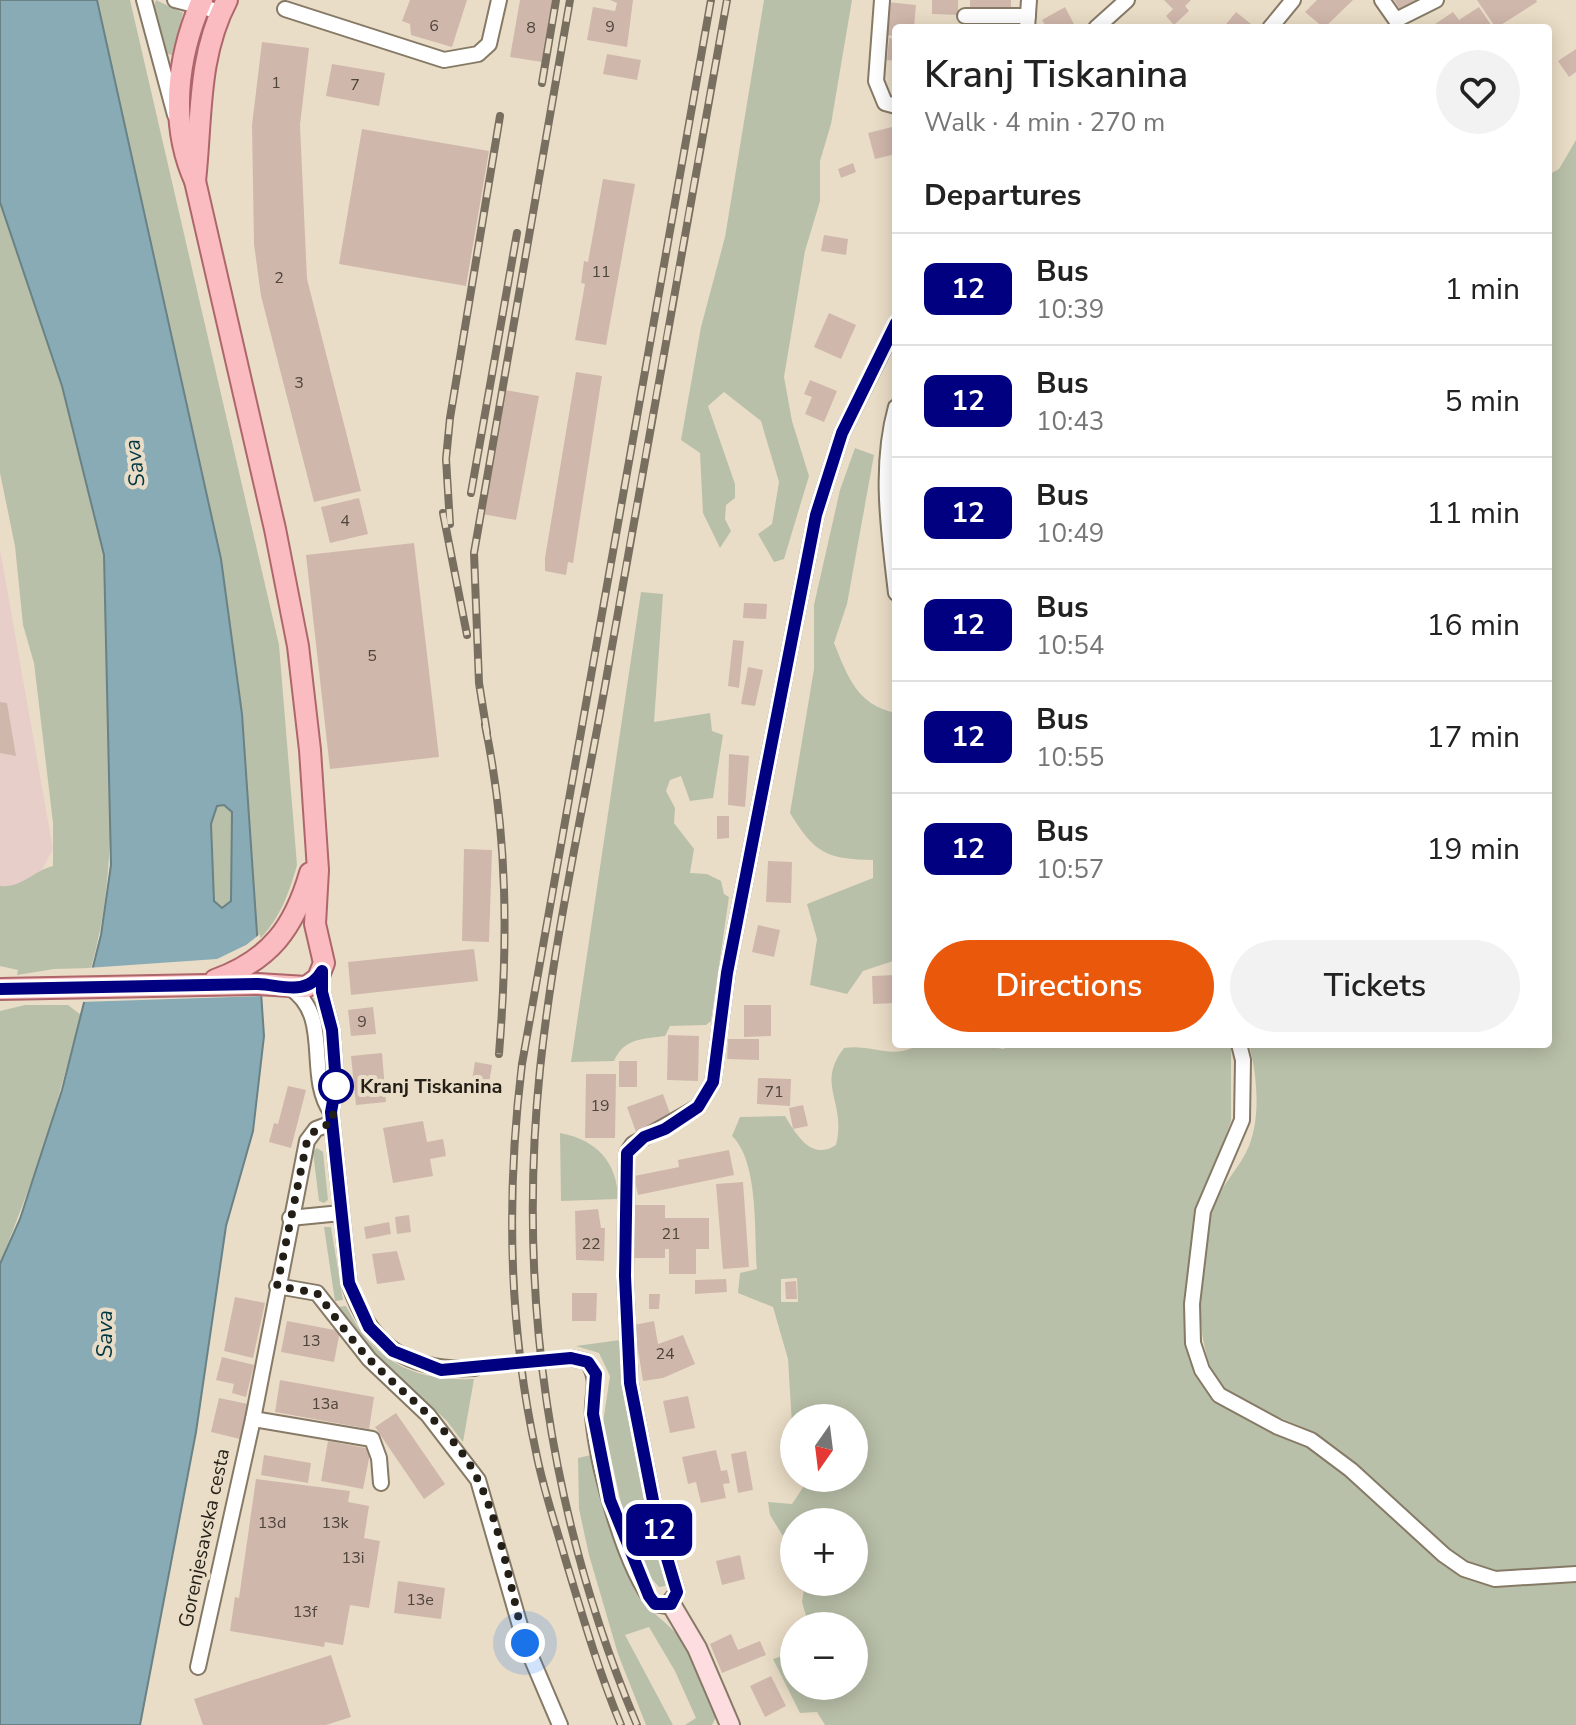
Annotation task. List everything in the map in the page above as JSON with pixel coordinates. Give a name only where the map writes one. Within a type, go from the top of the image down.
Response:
[{"type":"main road","points":[[3,988],[199,985],[294,988],[322,971],[324,955],[315,924],[316,852],[310,750],[298,646],[195,181],[182,152],[179,125],[187,41],[200,4]]},
{"type":"main road","points":[[195,181],[203,78],[224,6]]},
{"type":"main road","points":[[199,985],[234,972],[268,950],[286,932],[302,900],[316,852]]},
{"type":"main road","points":[[286,932],[303,932],[318,941]]},
{"type":"main road","points":[[268,950],[267,968],[294,988]]},
{"type":"street","points":[[144,0],[179,125]]},
{"type":"street","points":[[175,0],[224,6]]},
{"type":"street","points":[[285,9],[444,60],[478,54],[489,44],[499,0]]},
{"type":"street","points":[[882,0],[876,81],[885,103],[892,105]]},
{"type":"street","points":[[965,16],[1028,22],[1029,0]]},
{"type":"street","points":[[1100,24],[1127,0]]},
{"type":"street","points":[[1273,24],[1293,0]]},
{"type":"street","points":[[1382,0],[1398,24],[1436,0]]},
{"type":"street","points":[[671,1604],[677,1592],[659,1531],[628,1361],[627,1153],[633,1144],[698,1107],[713,1082],[727,973],[816,515],[842,433],[892,337]]},
{"type":"street","points":[[892,420],[889,430],[887,505],[892,554]]},
{"type":"street","points":[[322,971],[322,992],[331,1022],[336,1084],[332,1118],[349,1283],[369,1327],[393,1351],[416,1363],[441,1370],[475,1368]]},
{"type":"street","points":[[294,988],[308,1005],[314,1022],[320,1091],[332,1118]]},
{"type":"street","points":[[1240,1048],[1243,1060],[1242,1120],[1203,1211],[1192,1304],[1193,1343],[1202,1370],[1219,1395],[1278,1427],[1311,1440],[1351,1470],[1444,1555],[1464,1569],[1495,1579],[1576,1574]]},
{"type":"street","name":"Gorenjesavska cesta","points":[[198,1667],[253,1419],[290,1218],[310,1134],[332,1118]]},
{"type":"street","points":[[290,1218],[341,1213]]},
{"type":"street","points":[[277,1286],[317,1293],[369,1359],[428,1415],[468,1462],[478,1480],[494,1529],[525,1643],[560,1725]]},
{"type":"street","points":[[571,1358],[588,1362],[596,1374],[593,1414],[598,1447],[610,1500],[640,1582],[655,1604],[671,1604]]},
{"type":"street","points":[[253,1419],[372,1439],[379,1458],[381,1483]]},
{"type":"street","points":[[671,1604],[697,1648],[730,1725]]},
{"type":"shaded area","points":[[0,549],[53,849],[25,901],[0,891]]},
{"type":"green space","points":[[97,0],[130,0],[279,645],[297,865],[282,907],[256,943],[242,714],[221,559]]},
{"type":"green space","points":[[156,0],[183,13],[172,55],[164,53],[154,6]]},
{"type":"green space","points":[[764,0],[852,0],[831,124],[820,161],[820,201],[805,251],[784,377],[792,421],[809,476],[784,559],[774,562],[758,534],[772,524],[779,482],[761,421],[724,392],[708,406],[735,484],[735,498],[726,505],[725,519],[731,531],[720,548],[703,513],[700,453],[681,440],[701,327],[725,237]]},
{"type":"green space","points":[[1576,140],[1576,1567],[1507,1572],[1485,1568],[1453,1552],[1334,1447],[1297,1425],[1242,1402],[1226,1390],[1214,1375],[1207,1355],[1202,1330],[1200,1277],[1212,1209],[1245,1154],[1253,1134],[1256,1095],[1250,1048],[1552,1048],[1552,173],[1559,169]]},
{"type":"green space","points":[[0,202],[84,462],[103,551],[109,623],[109,858],[103,913],[91,968],[54,969],[17,975],[18,970],[0,966],[0,886],[21,882],[53,866],[53,823],[34,663],[23,625],[15,546],[0,473]]},
{"type":"green space","points":[[855,448],[874,455],[847,604],[834,643],[856,688],[872,703],[892,712],[892,961],[863,971],[847,994],[810,985],[817,939],[807,904],[873,878],[873,860],[844,858],[824,852],[807,838],[790,813],[814,669],[814,605],[840,490]]},
{"type":"green space","points":[[641,592],[663,594],[654,722],[710,713],[712,731],[723,735],[713,798],[690,801],[681,776],[670,780],[666,791],[675,808],[674,823],[694,849],[690,873],[707,874],[721,881],[724,894],[729,897],[711,1021],[706,1025],[670,1026],[665,1036],[629,1044],[614,1061],[571,1062]]},
{"type":"green space","points":[[224,805],[232,812],[231,901],[222,908],[214,901],[211,824],[217,806]]},
{"type":"green space","points":[[25,1005],[68,1005],[81,1015],[44,1149],[0,1264],[0,1011]]},
{"type":"green space","points":[[844,1048],[892,1052],[912,1048],[1231,1048],[1231,1121],[1198,1210],[1186,1299],[1186,1334],[1197,1373],[1216,1400],[1235,1413],[1308,1447],[1346,1473],[1462,1575],[1486,1585],[1576,1583],[1576,1725],[825,1725],[817,1712],[800,1713],[794,1700],[868,1700],[868,1612],[805,1612],[802,1602],[803,1596],[868,1596],[868,1508],[780,1508],[780,1531],[770,1515],[768,1502],[792,1504],[800,1492],[868,1492],[868,1404],[791,1404],[788,1359],[773,1307],[738,1293],[740,1273],[757,1269],[751,1180],[741,1148],[732,1136],[740,1117],[785,1116],[800,1138],[812,1148],[820,1150],[836,1145],[838,1117],[832,1073],[836,1061]],"holes":[[[797,1278],[798,1302],[781,1302],[781,1279]]]},
{"type":"green space","points":[[560,1133],[585,1141],[602,1155],[614,1174],[618,1199],[561,1201]]},
{"type":"green space","points":[[317,1148],[323,1152],[328,1200],[324,1203],[319,1201],[313,1152]]},
{"type":"green space","points":[[324,1227],[331,1227],[343,1300],[335,1301]]},
{"type":"green space","points":[[346,1306],[369,1341],[398,1364],[432,1376],[474,1379],[463,1442],[446,1420],[370,1350],[337,1307]]},
{"type":"green space","points":[[620,1340],[640,1477],[669,1580],[665,1586],[659,1587],[648,1575],[621,1503],[603,1422],[610,1376],[599,1353],[576,1346]]},
{"type":"green space","points":[[591,1455],[624,1566],[646,1604],[677,1634],[689,1653],[716,1717],[712,1725],[685,1725],[696,1718],[675,1671],[649,1627],[625,1635],[673,1725],[646,1725],[618,1654],[579,1509],[578,1458]]},
{"type":"green space","points":[[780,1657],[780,1673],[773,1659]]},
{"type":"water","name":"Sava","points":[[0,0],[97,0],[221,559],[242,714],[264,1036],[253,1131],[226,1226],[196,1432],[140,1725],[0,1725],[0,1264],[20,1219],[62,1090],[101,935],[111,865],[104,555],[62,386],[0,202]],"holes":[[[224,805],[232,812],[231,901],[222,908],[214,901],[211,824],[217,806]]]},
{"type":"pier","points":[[260,934],[265,996],[80,1002],[87,968],[217,959],[246,945]]},
{"type":"building","points":[[410,0],[467,0],[452,47],[411,35],[410,24],[402,21]]},
{"type":"building","points":[[520,0],[552,0],[542,62],[510,57]]},
{"type":"building","points":[[610,0],[633,0],[627,47],[587,40],[593,7],[615,11],[617,3]]},
{"type":"building","points":[[932,0],[958,0],[958,15],[932,14]]},
{"type":"building","points":[[970,0],[1011,0],[1011,9],[970,9]]},
{"type":"building","points":[[1164,0],[1191,0],[1185,6],[1189,11],[1175,24],[1166,16],[1173,9]]},
{"type":"building","points":[[1317,0],[1353,0],[1328,24],[1319,24],[1305,12]]},
{"type":"building","points":[[1394,0],[1421,0],[1402,13]]},
{"type":"building","points":[[1477,0],[1536,0],[1502,24],[1493,24]]},
{"type":"building","points":[[887,2],[916,5],[914,24],[892,24],[892,36],[884,35]]},
{"type":"building","points":[[1065,7],[1074,24],[1044,24],[1042,20]]},
{"type":"building","points":[[1479,7],[1490,24],[1435,24],[1453,12],[1459,20]]},
{"type":"building","points":[[1236,12],[1251,24],[1226,24]]},
{"type":"building","points":[[889,38],[892,38],[892,61],[887,60]]},
{"type":"building","points":[[262,42],[309,48],[300,125],[307,279],[361,491],[314,502],[261,296],[254,244],[252,125]]},
{"type":"building","points":[[1576,49],[1576,72],[1569,77],[1558,61]]},
{"type":"building","points":[[607,54],[641,60],[637,80],[603,74]]},
{"type":"building","points":[[332,64],[385,73],[379,106],[326,96]]},
{"type":"building","points":[[892,127],[892,155],[875,159],[868,133]]},
{"type":"building","points":[[362,129],[489,151],[466,286],[339,264]]},
{"type":"building","points":[[853,163],[856,172],[841,178],[838,169]]},
{"type":"building","points":[[603,179],[635,184],[606,345],[575,340],[585,284],[581,283],[584,261],[588,262]]},
{"type":"building","points":[[824,235],[848,239],[846,255],[821,251]]},
{"type":"building","points":[[829,313],[856,325],[841,359],[814,347]]},
{"type":"building","points":[[576,372],[602,376],[573,563],[568,562],[566,575],[545,571],[545,558]]},
{"type":"building","points":[[810,380],[837,391],[824,422],[805,414],[812,397],[804,394]]},
{"type":"building","points":[[505,390],[539,396],[516,520],[482,514]]},
{"type":"building","points":[[359,498],[368,534],[330,543],[321,507]]},
{"type":"building","points":[[414,543],[439,757],[330,769],[306,555]]},
{"type":"building","points":[[744,603],[767,604],[766,619],[743,618]]},
{"type":"building","points":[[733,640],[744,641],[739,688],[728,686]]},
{"type":"building","points":[[748,667],[763,670],[755,706],[741,704]]},
{"type":"building","points":[[0,702],[7,703],[16,756],[0,753]]},
{"type":"building","points":[[729,754],[749,756],[745,807],[728,805]]},
{"type":"building","points":[[717,816],[729,816],[729,838],[717,839]]},
{"type":"building","points":[[464,849],[492,850],[489,942],[462,941]]},
{"type":"building","points":[[768,861],[792,862],[791,903],[766,902]]},
{"type":"building","points":[[758,925],[780,930],[774,957],[752,952]]},
{"type":"building","points":[[474,949],[478,981],[351,995],[348,962]]},
{"type":"building","points":[[892,975],[892,1003],[873,1004],[872,976]]},
{"type":"building","points":[[744,1005],[771,1005],[771,1036],[744,1037]]},
{"type":"building","points":[[373,1007],[376,1034],[351,1036],[348,1010]]},
{"type":"building","points":[[668,1035],[699,1036],[698,1081],[667,1080]]},
{"type":"building","points":[[728,1039],[759,1039],[759,1060],[727,1059]]},
{"type":"building","points":[[382,1053],[386,1102],[356,1105],[351,1056]]},
{"type":"building","points":[[619,1061],[637,1061],[637,1087],[619,1087]]},
{"type":"building","points":[[475,1062],[492,1065],[489,1083],[472,1080]]},
{"type":"building","points":[[586,1074],[616,1074],[615,1138],[585,1138]]},
{"type":"building","points":[[758,1078],[791,1079],[790,1106],[757,1104]]},
{"type":"building","points":[[288,1086],[306,1090],[291,1148],[269,1142],[274,1123],[278,1124]]},
{"type":"building","points":[[663,1094],[672,1119],[636,1132],[627,1107]]},
{"type":"building","points":[[803,1105],[808,1126],[793,1129],[789,1108]]},
{"type":"building","points":[[423,1121],[427,1142],[443,1139],[446,1156],[430,1159],[433,1176],[393,1183],[383,1128]]},
{"type":"building","points":[[729,1150],[734,1175],[638,1195],[634,1176],[679,1167],[678,1160]]},
{"type":"building","points":[[743,1182],[749,1267],[723,1269],[716,1184]]},
{"type":"building","points":[[634,1205],[665,1205],[665,1218],[709,1218],[709,1249],[696,1249],[696,1274],[669,1274],[669,1249],[665,1249],[665,1258],[634,1258]]},
{"type":"building","points":[[598,1209],[601,1228],[605,1228],[604,1261],[576,1260],[575,1211]]},
{"type":"building","points":[[409,1215],[411,1232],[397,1234],[395,1217]]},
{"type":"building","points":[[389,1222],[391,1234],[366,1239],[364,1227]]},
{"type":"building","points":[[397,1251],[405,1280],[377,1284],[372,1254]]},
{"type":"building","points":[[726,1279],[727,1292],[695,1294],[695,1280]]},
{"type":"building","points":[[796,1281],[797,1299],[786,1299],[785,1282]]},
{"type":"building","points":[[572,1293],[597,1293],[596,1321],[572,1321]]},
{"type":"building","points":[[649,1294],[660,1294],[659,1309],[649,1309]]},
{"type":"building","points":[[235,1297],[265,1303],[253,1358],[224,1351]]},
{"type":"building","points":[[287,1321],[340,1331],[334,1362],[281,1352]]},
{"type":"building","points":[[654,1321],[658,1344],[683,1335],[695,1364],[663,1378],[643,1381],[634,1325]]},
{"type":"building","points":[[222,1357],[254,1365],[246,1397],[232,1393],[234,1384],[216,1380]]},
{"type":"building","points":[[280,1380],[374,1397],[369,1429],[275,1412]]},
{"type":"building","points":[[688,1396],[695,1428],[670,1433],[663,1401]]},
{"type":"building","points":[[219,1398],[248,1404],[240,1439],[211,1432]]},
{"type":"building","points":[[396,1413],[445,1484],[424,1499],[375,1427]]},
{"type":"building","points":[[328,1441],[371,1449],[363,1489],[321,1481]]},
{"type":"building","points":[[716,1450],[721,1471],[727,1470],[730,1483],[723,1484],[726,1498],[701,1503],[696,1482],[688,1484],[682,1457]]},
{"type":"building","points":[[746,1451],[753,1490],[738,1493],[731,1454]]},
{"type":"building","points":[[264,1455],[311,1463],[308,1483],[261,1475]]},
{"type":"building","points":[[256,1479],[350,1491],[348,1502],[369,1506],[364,1538],[380,1541],[369,1608],[350,1605],[343,1645],[325,1642],[324,1647],[230,1631],[235,1597],[239,1598]]},
{"type":"building","points":[[740,1555],[745,1579],[722,1585],[716,1561]]},
{"type":"building","points":[[398,1581],[445,1588],[441,1619],[394,1613]]},
{"type":"building","points":[[731,1634],[738,1650],[760,1641],[766,1655],[722,1673],[710,1644]]},
{"type":"building","points":[[331,1655],[351,1717],[326,1725],[203,1725],[194,1699]]},
{"type":"building","points":[[771,1676],[780,1700],[786,1706],[765,1717],[750,1686]]},
{"type":"tunnel","points":[[475,1368],[571,1358]]},
{"type":"railway","points":[[542,83],[556,0]]},
{"type":"railway","points":[[487,733],[479,683],[474,553],[570,0]]},
{"type":"railway","points":[[621,1725],[591,1642],[549,1505],[527,1404],[512,1259],[514,1162],[522,1064],[711,0]]},
{"type":"railway","points":[[637,1725],[581,1566],[547,1403],[537,1320],[533,1237],[534,1153],[540,1069],[562,919],[727,0]]},
{"type":"railway","points":[[450,524],[446,459],[450,418],[500,116]]},
{"type":"railway","points":[[471,493],[517,233]]},
{"type":"railway","points":[[443,513],[467,635]]},
{"type":"railway","points":[[485,725],[498,807],[504,889],[504,971],[499,1054]]},
{"type":"bus line","name":"12","points":[[0,989],[258,984],[298,989],[313,983],[322,971],[322,992],[332,1030],[336,1084],[331,1112],[349,1283],[369,1327],[393,1351],[416,1363],[441,1370],[571,1358],[588,1362],[596,1374],[593,1414],[610,1500],[640,1582],[655,1604],[671,1604],[677,1592],[659,1531],[628,1361],[625,1276],[627,1153],[633,1144],[665,1129],[698,1107],[713,1082],[727,973],[801,578],[816,515],[842,433],[892,330]]},
{"type":"place","name":"Kranj Tiskanina","points":[[336,1086]]},
{"type":"route","points":[[336,1086],[332,1123],[316,1129],[307,1141],[277,1286],[317,1293],[369,1359],[428,1415],[468,1462],[478,1480],[494,1529],[525,1643]]}]
